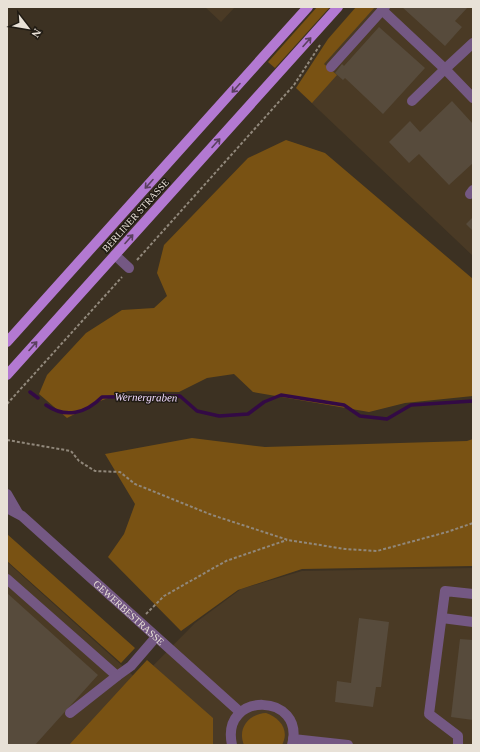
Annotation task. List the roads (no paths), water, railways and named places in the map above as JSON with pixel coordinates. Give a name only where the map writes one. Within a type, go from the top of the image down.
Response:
[{"type":"main road","name":"BERLINER STRASSE","points":[[7,342],[308,7]]},
{"type":"main road","name":"BERLINER STRASSE","points":[[7,375],[338,7]]},
{"type":"street","points":[[331,67],[384,9],[473,98]]},
{"type":"street","points":[[412,101],[473,42]]},
{"type":"street","points":[[115,255],[129,268]]},
{"type":"street","name":"GEWERBESTRASSE","points":[[7,494],[18,513]]},
{"type":"street","name":"GEWERBESTRASSE","points":[[7,508],[18,513],[240,712]]},
{"type":"street","points":[[7,579],[118,676]]},
{"type":"street","points":[[458,745],[458,736],[429,714],[445,591],[473,594]]},
{"type":"street","points":[[442,618],[473,622]]},
{"type":"street","points":[[70,713],[130,666],[156,637]]},
{"type":"street","points":[[232,745],[232,728],[240,712],[259,704],[275,707],[282,711],[289,720],[293,731],[293,742],[348,745]]},
{"type":"waterway","name":"Wernergraben","points":[[30,392],[38,398]]},
{"type":"waterway","name":"Wernergraben","points":[[46,405],[61,412],[68,413],[83,410],[96,403],[102,397],[180,396],[197,411],[219,416],[248,414],[264,402],[281,395],[344,405],[360,416],[387,419],[411,405],[473,401]]}]
